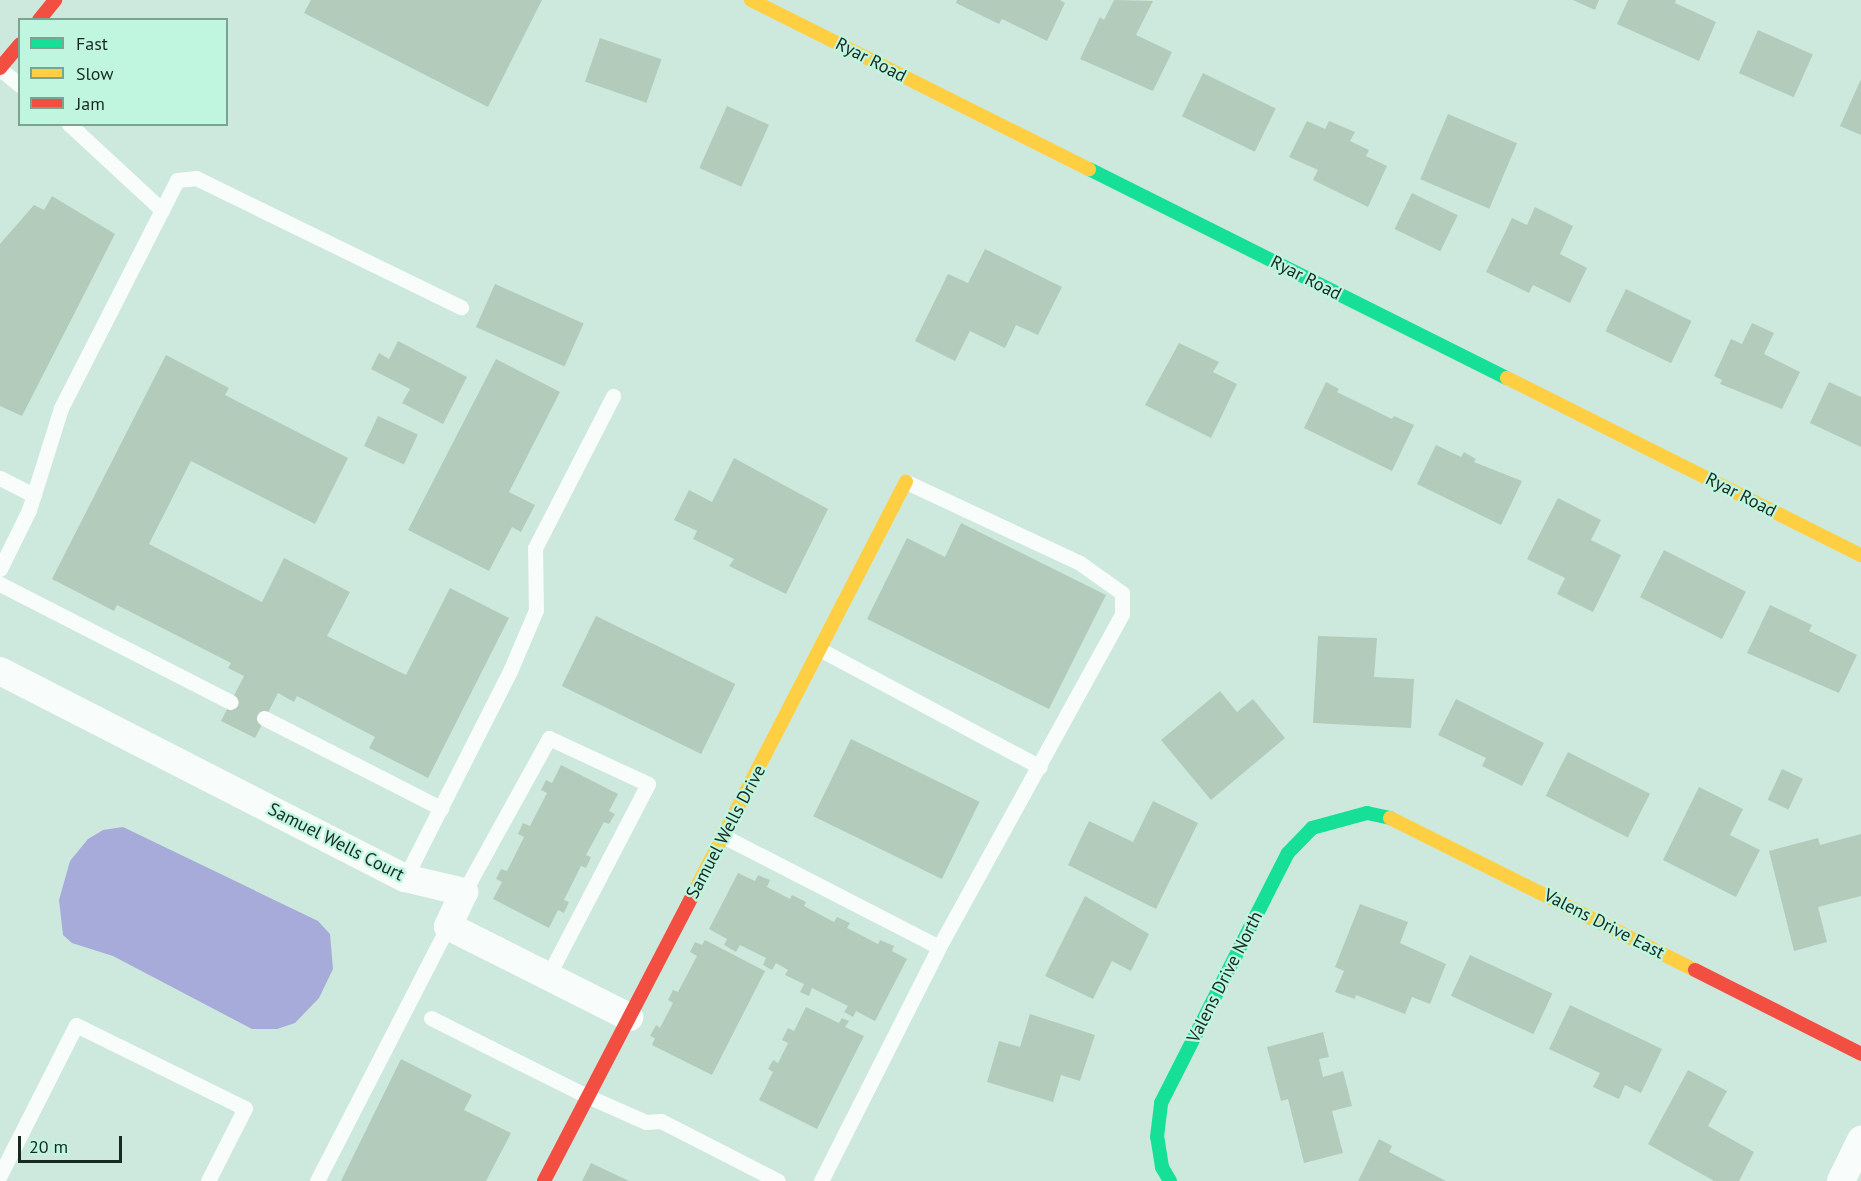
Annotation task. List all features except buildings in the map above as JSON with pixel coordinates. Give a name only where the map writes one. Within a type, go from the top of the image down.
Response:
[{"type":"main road","points":[[41,18],[55,0]]},
{"type":"main road","name":"Ryar Road","points":[[751,0],[1861,555]]},
{"type":"main road","points":[[0,68],[18,46]]},
{"type":"main road","name":"Samuel Wells Drive","points":[[544,1181],[906,482]]},
{"type":"main road","name":"Valens Drive East","points":[[1342,818],[1367,813],[1401,821],[1861,1054]]},
{"type":"main road","name":"Valens Drive North","points":[[1170,1181],[1162,1167],[1157,1137],[1161,1103],[1282,864],[1312,828],[1342,818]]},
{"type":"street","name":"Samuel Wells Court","points":[[0,671],[405,878],[464,892]]},
{"type":"street","points":[[464,892],[448,926],[629,1017]]},
{"type":"street","points":[[1841,1181],[1861,1140]]},
{"type":"lane","points":[[0,68],[18,83]]},
{"type":"lane","points":[[71,126],[162,210]]},
{"type":"lane","points":[[0,569],[34,495],[61,408],[177,180],[196,178],[461,307]]},
{"type":"lane","points":[[405,878],[510,672],[536,610],[535,548],[613,396]]},
{"type":"lane","points":[[0,477],[34,495]]},
{"type":"lane","points":[[821,1181],[939,947],[1040,767],[1122,614],[1122,593],[1080,563],[906,482]]},
{"type":"lane","points":[[0,584],[231,702]]},
{"type":"lane","points":[[821,650],[1040,767]]},
{"type":"lane","points":[[264,718],[441,808]]},
{"type":"lane","points":[[464,892],[549,738],[648,784],[548,976]]},
{"type":"lane","points":[[723,836],[939,947]]},
{"type":"lane","points":[[317,1181],[448,926]]},
{"type":"lane","points":[[431,1018],[587,1096],[646,1122],[661,1121],[778,1181]]},
{"type":"lane","points":[[0,1175],[76,1025],[245,1108],[208,1181]]},
{"type":"water","points":[[123,827],[318,921],[330,934],[333,969],[319,998],[295,1023],[277,1029],[252,1029],[113,956],[72,943],[63,935],[59,900],[70,861],[88,839],[103,830]]},
{"type":"traffic: fast","points":[[1089,169],[1507,378]]},
{"type":"traffic: fast","points":[[1170,1181],[1162,1167],[1157,1137],[1161,1103],[1288,853],[1312,828],[1367,813],[1390,818]]},
{"type":"traffic: slow","points":[[751,0],[1089,169]]},
{"type":"traffic: slow","points":[[1507,378],[1861,555]]},
{"type":"traffic: slow","points":[[690,900],[906,482]]},
{"type":"traffic: slow","points":[[1390,818],[1695,970]]},
{"type":"traffic: jam","points":[[41,18],[55,0]]},
{"type":"traffic: jam","points":[[0,68],[18,46]]},
{"type":"traffic: jam","points":[[544,1181],[690,900]]},
{"type":"traffic: jam","points":[[1695,970],[1861,1054]]}]
